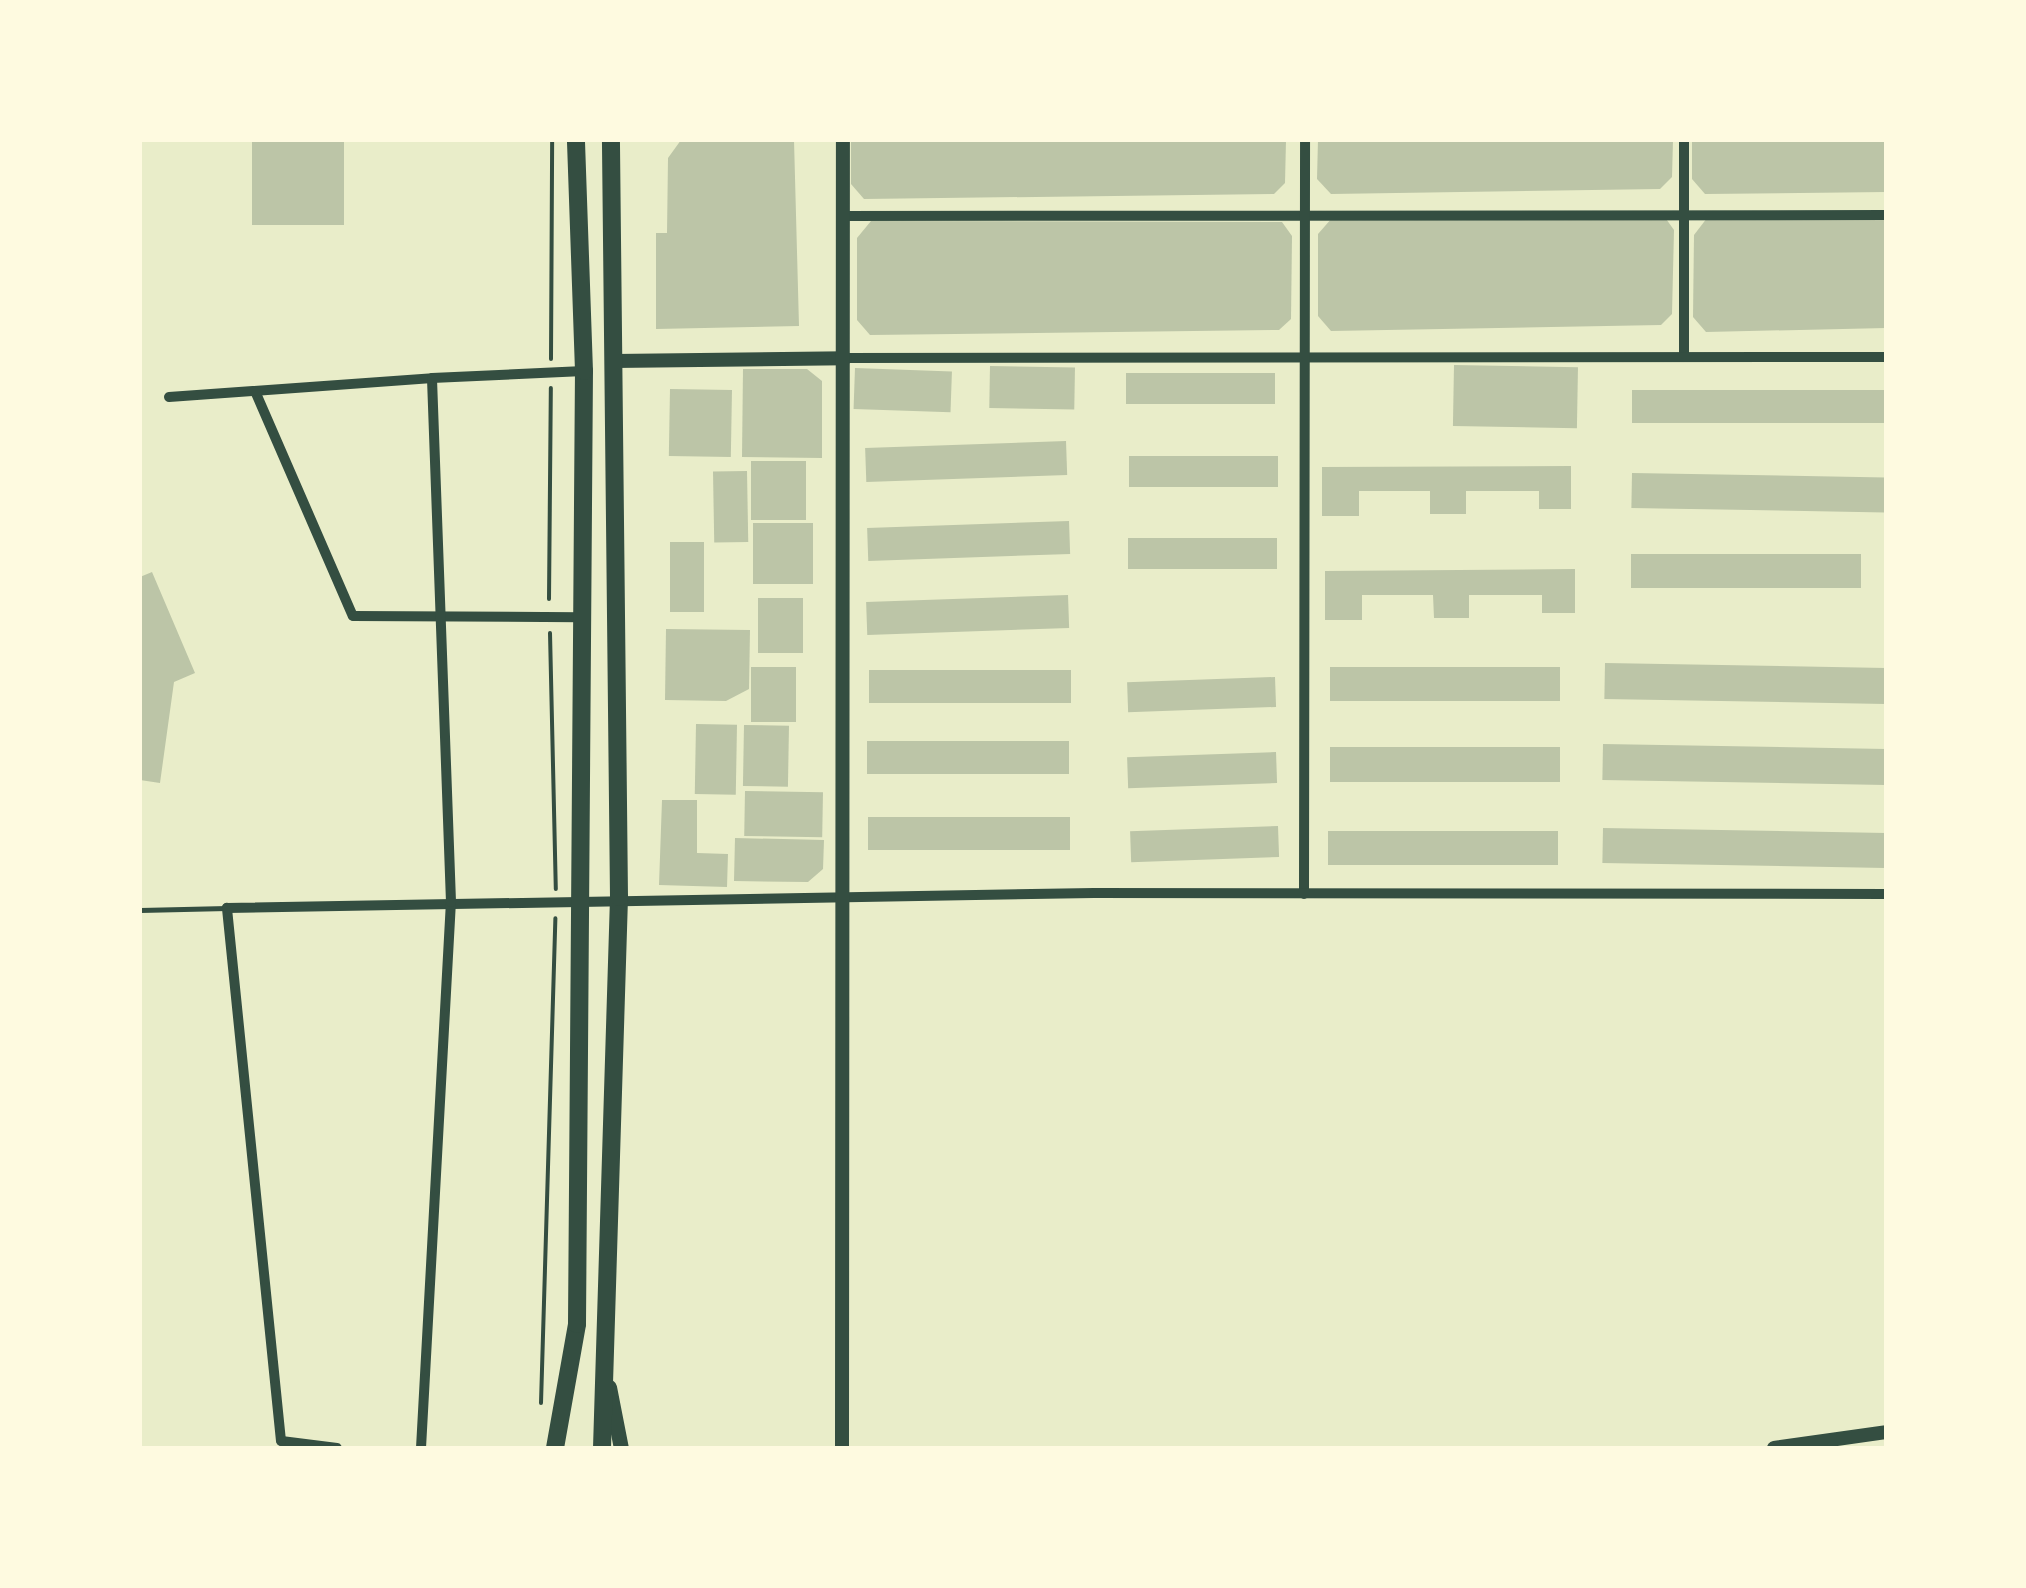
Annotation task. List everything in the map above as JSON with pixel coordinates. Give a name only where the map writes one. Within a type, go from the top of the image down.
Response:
[{"type":"main road","points":[[555,1448],[577,1324],[584,371],[576,140]]},
{"type":"main road","points":[[602,1448],[608,1387],[619,897],[611,140]]},
{"type":"main road","points":[[608,1387],[621,1448]]},
{"type":"street","points":[[842,1448],[846,896],[843,140]]},
{"type":"street","points":[[1304,140],[1304,894]]},
{"type":"street","points":[[1684,140],[1684,355]]},
{"type":"street","points":[[843,216],[1886,214]]},
{"type":"street","points":[[614,361],[1886,356]]},
{"type":"street","points":[[169,397],[584,371]]},
{"type":"street","points":[[421,1448],[451,902],[432,378]]},
{"type":"street","points":[[255,391],[352,616],[580,617]]},
{"type":"street","points":[[337,1448],[281,1441],[226,908],[451,902],[582,904],[619,897],[1886,894]]},
{"type":"street","points":[[1774,1448],[1886,1432]]},
{"type":"lane","points":[[140,910],[226,908]]},
{"type":"path","points":[[540,1410],[556,904],[549,617],[552,140]]},
{"type":"building","points":[[252,140],[344,140],[344,225],[252,225]]},
{"type":"building","points":[[681,140],[794,140],[799,326],[656,329],[656,233],[667,233],[668,158]]},
{"type":"building","points":[[851,140],[1286,140],[1285,183],[1274,194],[864,199],[851,184]]},
{"type":"building","points":[[1318,140],[1673,140],[1672,177],[1660,189],[1331,194],[1317,179]]},
{"type":"building","points":[[1692,140],[1886,140],[1886,192],[1705,194],[1692,179]]},
{"type":"building","points":[[1664,216],[1674,230],[1672,314],[1661,325],[1331,331],[1318,316],[1318,234],[1332,218]]},
{"type":"building","points":[[1886,217],[1886,328],[1706,332],[1693,317],[1694,235],[1707,218]]},
{"type":"building","points":[[871,221],[1282,222],[1292,236],[1291,319],[1279,330],[870,335],[857,320],[857,238]]},
{"type":"building","points":[[1454,365],[1578,367],[1577,428],[1453,426]]},
{"type":"building","points":[[990,366],[1075,367],[1074,409],[989,408]]},
{"type":"building","points":[[855,368],[952,371],[951,412],[854,409]]},
{"type":"building","points":[[743,369],[807,369],[822,381],[822,458],[742,457]]},
{"type":"building","points":[[1126,373],[1275,373],[1275,404],[1126,404]]},
{"type":"building","points":[[670,389],[732,390],[731,457],[669,456]]},
{"type":"building","points":[[1632,390],[1886,390],[1886,423],[1632,423]]},
{"type":"building","points":[[1066,441],[1067,475],[866,482],[865,448]]},
{"type":"building","points":[[1129,456],[1278,456],[1278,487],[1129,487]]},
{"type":"building","points":[[751,461],[806,461],[806,520],[751,520]]},
{"type":"building","points":[[1571,466],[1571,509],[1539,509],[1539,491],[1466,491],[1466,514],[1430,514],[1430,491],[1359,491],[1359,516],[1322,516],[1322,467]]},
{"type":"building","points":[[747,471],[748,542],[714,543],[713,472]]},
{"type":"building","points":[[1632,473],[1886,477],[1885,512],[1631,508]]},
{"type":"building","points":[[1069,521],[1070,554],[868,561],[867,528]]},
{"type":"building","points":[[753,523],[813,523],[813,584],[753,584]]},
{"type":"building","points":[[1128,538],[1277,538],[1277,569],[1128,569]]},
{"type":"building","points":[[670,542],[704,542],[704,612],[670,612]]},
{"type":"building","points":[[1631,554],[1861,554],[1861,588],[1631,588]]},
{"type":"building","points":[[1575,569],[1575,613],[1542,613],[1542,595],[1469,595],[1469,618],[1434,618],[1433,595],[1362,595],[1362,620],[1325,620],[1325,571]]},
{"type":"building","points":[[152,572],[195,673],[174,682],[160,783],[140,780],[140,577]]},
{"type":"building","points":[[1068,595],[1069,628],[867,635],[866,602]]},
{"type":"building","points":[[758,598],[803,598],[803,653],[758,653]]},
{"type":"building","points":[[666,629],[750,630],[749,689],[726,701],[665,700]]},
{"type":"building","points":[[1605,663],[1886,668],[1885,704],[1604,699]]},
{"type":"building","points":[[751,667],[796,667],[796,722],[751,722]]},
{"type":"building","points":[[1330,667],[1560,667],[1560,701],[1330,701]]},
{"type":"building","points":[[869,670],[1071,670],[1071,703],[869,703]]},
{"type":"building","points":[[1275,677],[1276,707],[1128,712],[1127,682]]},
{"type":"building","points":[[696,724],[737,725],[736,795],[695,794]]},
{"type":"building","points":[[744,725],[789,726],[788,787],[743,786]]},
{"type":"building","points":[[867,741],[1069,741],[1069,774],[867,774]]},
{"type":"building","points":[[1603,744],[1886,749],[1885,785],[1602,780]]},
{"type":"building","points":[[1330,747],[1560,747],[1560,782],[1330,782]]},
{"type":"building","points":[[1276,752],[1277,783],[1128,788],[1127,757]]},
{"type":"building","points":[[745,791],[823,792],[822,837],[744,836]]},
{"type":"building","points":[[662,800],[697,800],[697,853],[728,854],[727,887],[659,885]]},
{"type":"building","points":[[868,817],[1070,817],[1070,850],[868,850]]},
{"type":"building","points":[[1278,826],[1279,857],[1131,862],[1130,831]]},
{"type":"building","points":[[1603,828],[1886,833],[1885,868],[1602,863]]},
{"type":"building","points":[[1328,831],[1558,831],[1558,865],[1328,865]]},
{"type":"building","points":[[735,838],[824,840],[823,869],[808,882],[734,881]]}]
